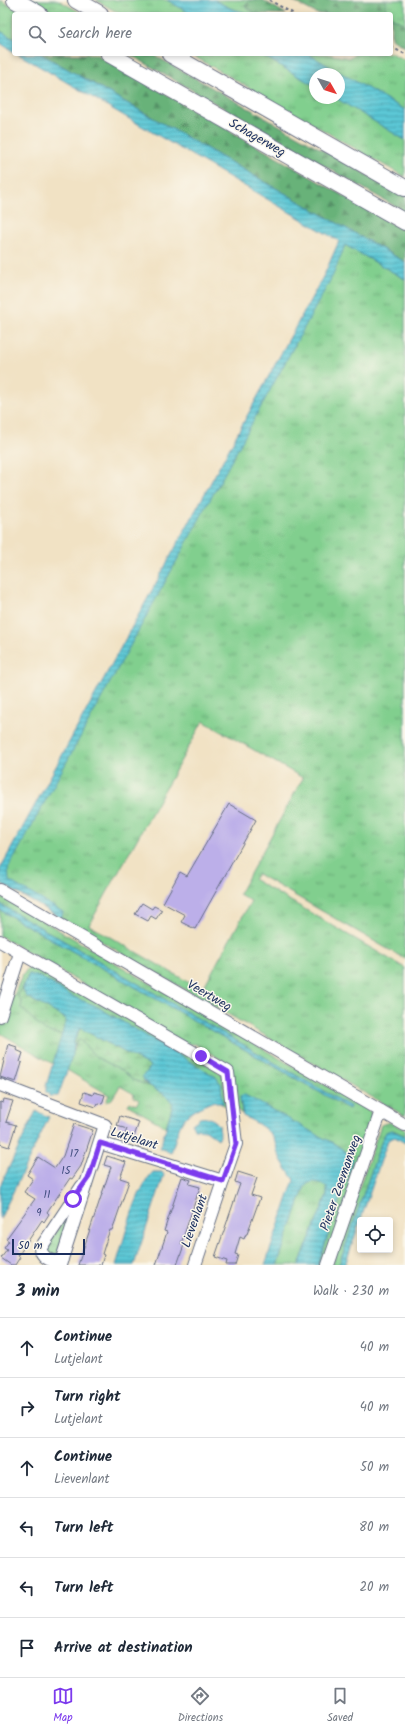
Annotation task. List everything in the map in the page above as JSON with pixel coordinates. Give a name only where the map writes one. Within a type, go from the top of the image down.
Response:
[{"type":"main road","points":[[14,0],[35,12]]},
{"type":"main road","points":[[76,0],[97,12]]},
{"type":"main road","name":"Schagerweg","points":[[113,56],[405,222]]},
{"type":"main road","points":[[174,56],[405,188]]},
{"type":"street","name":"Veertweg","points":[[0,890],[405,1125]]},
{"type":"street","points":[[0,941],[228,1072],[236,1144],[223,1181]]},
{"type":"street","points":[[0,1016],[20,953]]},
{"type":"street","name":"Lutjelant","points":[[0,1086],[105,1125],[100,1143],[89,1177],[61,1262],[49,1260],[42,1255],[40,1249],[89,1177]]},
{"type":"street","name":"Pieter Zeemanweg","points":[[328,1265],[381,1111]]},
{"type":"street","name":"Lutjelant","points":[[100,1143],[160,1162]]},
{"type":"street","name":"Lievenlant","points":[[160,1162],[223,1181],[195,1265]]},
{"type":"path","points":[[269,0],[290,12]]},
{"type":"path","points":[[393,48],[405,54]]},
{"type":"green space","points":[[0,0],[22,12],[12,12],[12,38],[0,31]]},
{"type":"green space","points":[[31,0],[58,0],[79,12],[53,12]]},
{"type":"green space","points":[[96,0],[167,0],[188,12],[117,12]]},
{"type":"green space","points":[[214,0],[250,0],[245,7],[254,12],[242,12]]},
{"type":"green space","points":[[250,0],[263,0],[283,12],[254,12],[245,7]]},
{"type":"green space","points":[[291,0],[386,0],[386,12],[313,12]]},
{"type":"green space","points":[[386,0],[405,0],[405,24],[393,18],[393,12],[385,12]]},
{"type":"green space","points":[[393,18],[405,24],[405,47],[393,40]]},
{"type":"green space","points":[[393,54],[405,60],[405,110],[345,75],[345,68],[332,68],[311,56],[338,56],[350,58],[352,56],[393,56]]},
{"type":"green space","points":[[44,56],[99,56],[405,231],[405,262]]},
{"type":"green space","points":[[132,56],[156,56],[405,196],[405,212]]},
{"type":"green space","points":[[193,56],[263,56],[309,83],[309,104],[345,103],[405,140],[405,177]]},
{"type":"green space","points":[[345,245],[405,279],[405,959],[258,874],[253,879],[405,968],[405,1116],[0,883],[0,870]],"holes":[[[203,721],[303,778],[239,894],[251,901],[202,990],[89,925]]]},
{"type":"green space","points":[[0,896],[370,1111],[373,1120],[325,1265],[318,1265],[353,1160],[345,1151],[332,1142],[240,1097],[242,1114],[237,1110],[230,1065],[195,1044],[187,1044],[0,936],[0,910],[349,1109],[351,1107],[0,904]]},
{"type":"green space","points":[[35,966],[217,1070],[223,1077],[227,1107],[222,1104],[216,1077],[94,1005],[84,1002],[64,992],[56,985],[29,974],[18,996],[22,1003],[21,1008],[45,1031],[62,1035],[53,1064],[0,1033],[0,1026],[22,976],[28,968]]},
{"type":"green space","points":[[22,989],[27,997],[65,1018],[66,1021],[62,1035],[45,1031],[21,1008],[22,1003],[18,995]]},
{"type":"green space","points":[[80,1028],[150,1066],[143,1081],[150,1086],[133,1080],[122,1070],[96,1057],[80,1040],[77,1041],[75,1046],[74,1042]]},
{"type":"green space","points":[[80,1040],[96,1057],[122,1070],[133,1080],[150,1086],[167,1096],[173,1104],[166,1127],[128,1105],[130,1102],[136,1105],[139,1100],[134,1097],[134,1094],[120,1086],[112,1099],[106,1102],[109,1095],[67,1070],[77,1041]]},
{"type":"green space","points":[[389,1122],[405,1129],[405,1136],[393,1130],[384,1135],[339,1265],[332,1265],[381,1125]]},
{"type":"green space","points":[[314,1181],[322,1183],[327,1188],[327,1195],[299,1265],[277,1265],[305,1186],[309,1182]]},
{"type":"green space","points":[[74,1202],[58,1253],[53,1255],[48,1254],[46,1248]]},
{"type":"water","points":[[167,0],[214,0],[232,9],[243,12],[188,12]]},
{"type":"water","points":[[0,31],[12,38],[12,51],[0,43]]},
{"type":"water","points":[[21,56],[44,56],[405,262],[405,279],[345,245],[333,275],[8,869],[9,881],[63,912],[61,918],[0,883],[0,869],[325,273],[339,241]]},
{"type":"water","points":[[263,56],[311,56],[332,68],[309,68],[309,83]]},
{"type":"water","points":[[345,75],[405,110],[405,140],[345,103]]},
{"type":"water","points":[[0,904],[351,1107],[349,1109],[0,910]]},
{"type":"water","points":[[29,974],[44,979],[72,996],[94,1005],[216,1077],[221,1084],[223,1103],[214,1101],[194,1110],[180,1125],[171,1153],[160,1148],[173,1104],[167,1097],[146,1083],[144,1080],[142,1076],[149,1070],[150,1066],[80,1028],[74,1041],[73,1054],[58,1096],[49,1096],[49,1094],[46,1093],[46,1086],[66,1021],[65,1018],[27,997],[22,989]]},
{"type":"water","points":[[245,1095],[331,1142],[353,1159],[318,1265],[299,1265],[327,1195],[327,1188],[322,1184],[313,1182],[305,1186],[277,1265],[265,1265],[294,1180],[281,1160],[274,1139],[271,1135],[262,1127],[243,1116],[240,1097]]},
{"type":"water","points":[[36,1111],[49,1117],[0,1219],[0,1186]]},
{"type":"water","points":[[200,1118],[210,1118],[219,1125],[220,1136],[218,1139],[206,1130],[194,1129],[192,1124]]},
{"type":"water","points":[[391,1130],[405,1136],[405,1143],[395,1137],[388,1140],[362,1217],[357,1217],[357,1230],[345,1265],[339,1265],[381,1143],[386,1132]]},
{"type":"water","points":[[153,1172],[162,1172],[164,1175],[134,1265],[116,1265],[135,1204],[146,1181]]},
{"type":"building","points":[[229,804],[256,820],[195,929],[181,922],[185,915],[163,903],[180,872],[187,876]]},
{"type":"building","points":[[142,903],[152,909],[154,906],[162,910],[156,919],[151,916],[148,921],[135,914]]},
{"type":"building","points":[[8,1044],[17,1047],[16,1050],[23,1053],[20,1062],[22,1063],[16,1082],[0,1077]]},
{"type":"building","points":[[84,1092],[93,1095],[94,1092],[105,1095],[102,1104],[98,1103],[96,1107],[81,1102]]},
{"type":"building","points":[[4,1099],[13,1101],[6,1122],[16,1125],[9,1147],[0,1144],[0,1102],[3,1103]]},
{"type":"building","points":[[120,1116],[139,1122],[134,1137],[125,1134],[127,1129],[117,1126]]},
{"type":"building","points":[[74,1124],[93,1130],[81,1166],[72,1179],[70,1178],[47,1212],[49,1214],[44,1222],[42,1220],[18,1256],[20,1257],[15,1265],[11,1265],[1,1258],[7,1250],[4,1248],[9,1241],[6,1239],[35,1199],[24,1192],[33,1179],[27,1175],[38,1157],[55,1168],[63,1156]]},
{"type":"building","points":[[107,1156],[126,1162],[120,1178],[129,1181],[112,1230],[110,1230],[107,1238],[102,1254],[104,1255],[101,1265],[78,1265],[111,1167],[104,1165]]},
{"type":"building","points":[[238,1172],[257,1178],[251,1195],[260,1198],[247,1234],[244,1239],[240,1237],[235,1254],[238,1255],[235,1265],[226,1265],[227,1261],[215,1257],[240,1184],[235,1182]]},
{"type":"building","points":[[182,1177],[191,1180],[189,1184],[200,1187],[181,1244],[184,1245],[177,1265],[156,1265],[167,1232],[164,1231]]},
{"type":"route","points":[[73,1199],[89,1177],[100,1143],[223,1181],[236,1144],[228,1072],[201,1056]]}]
